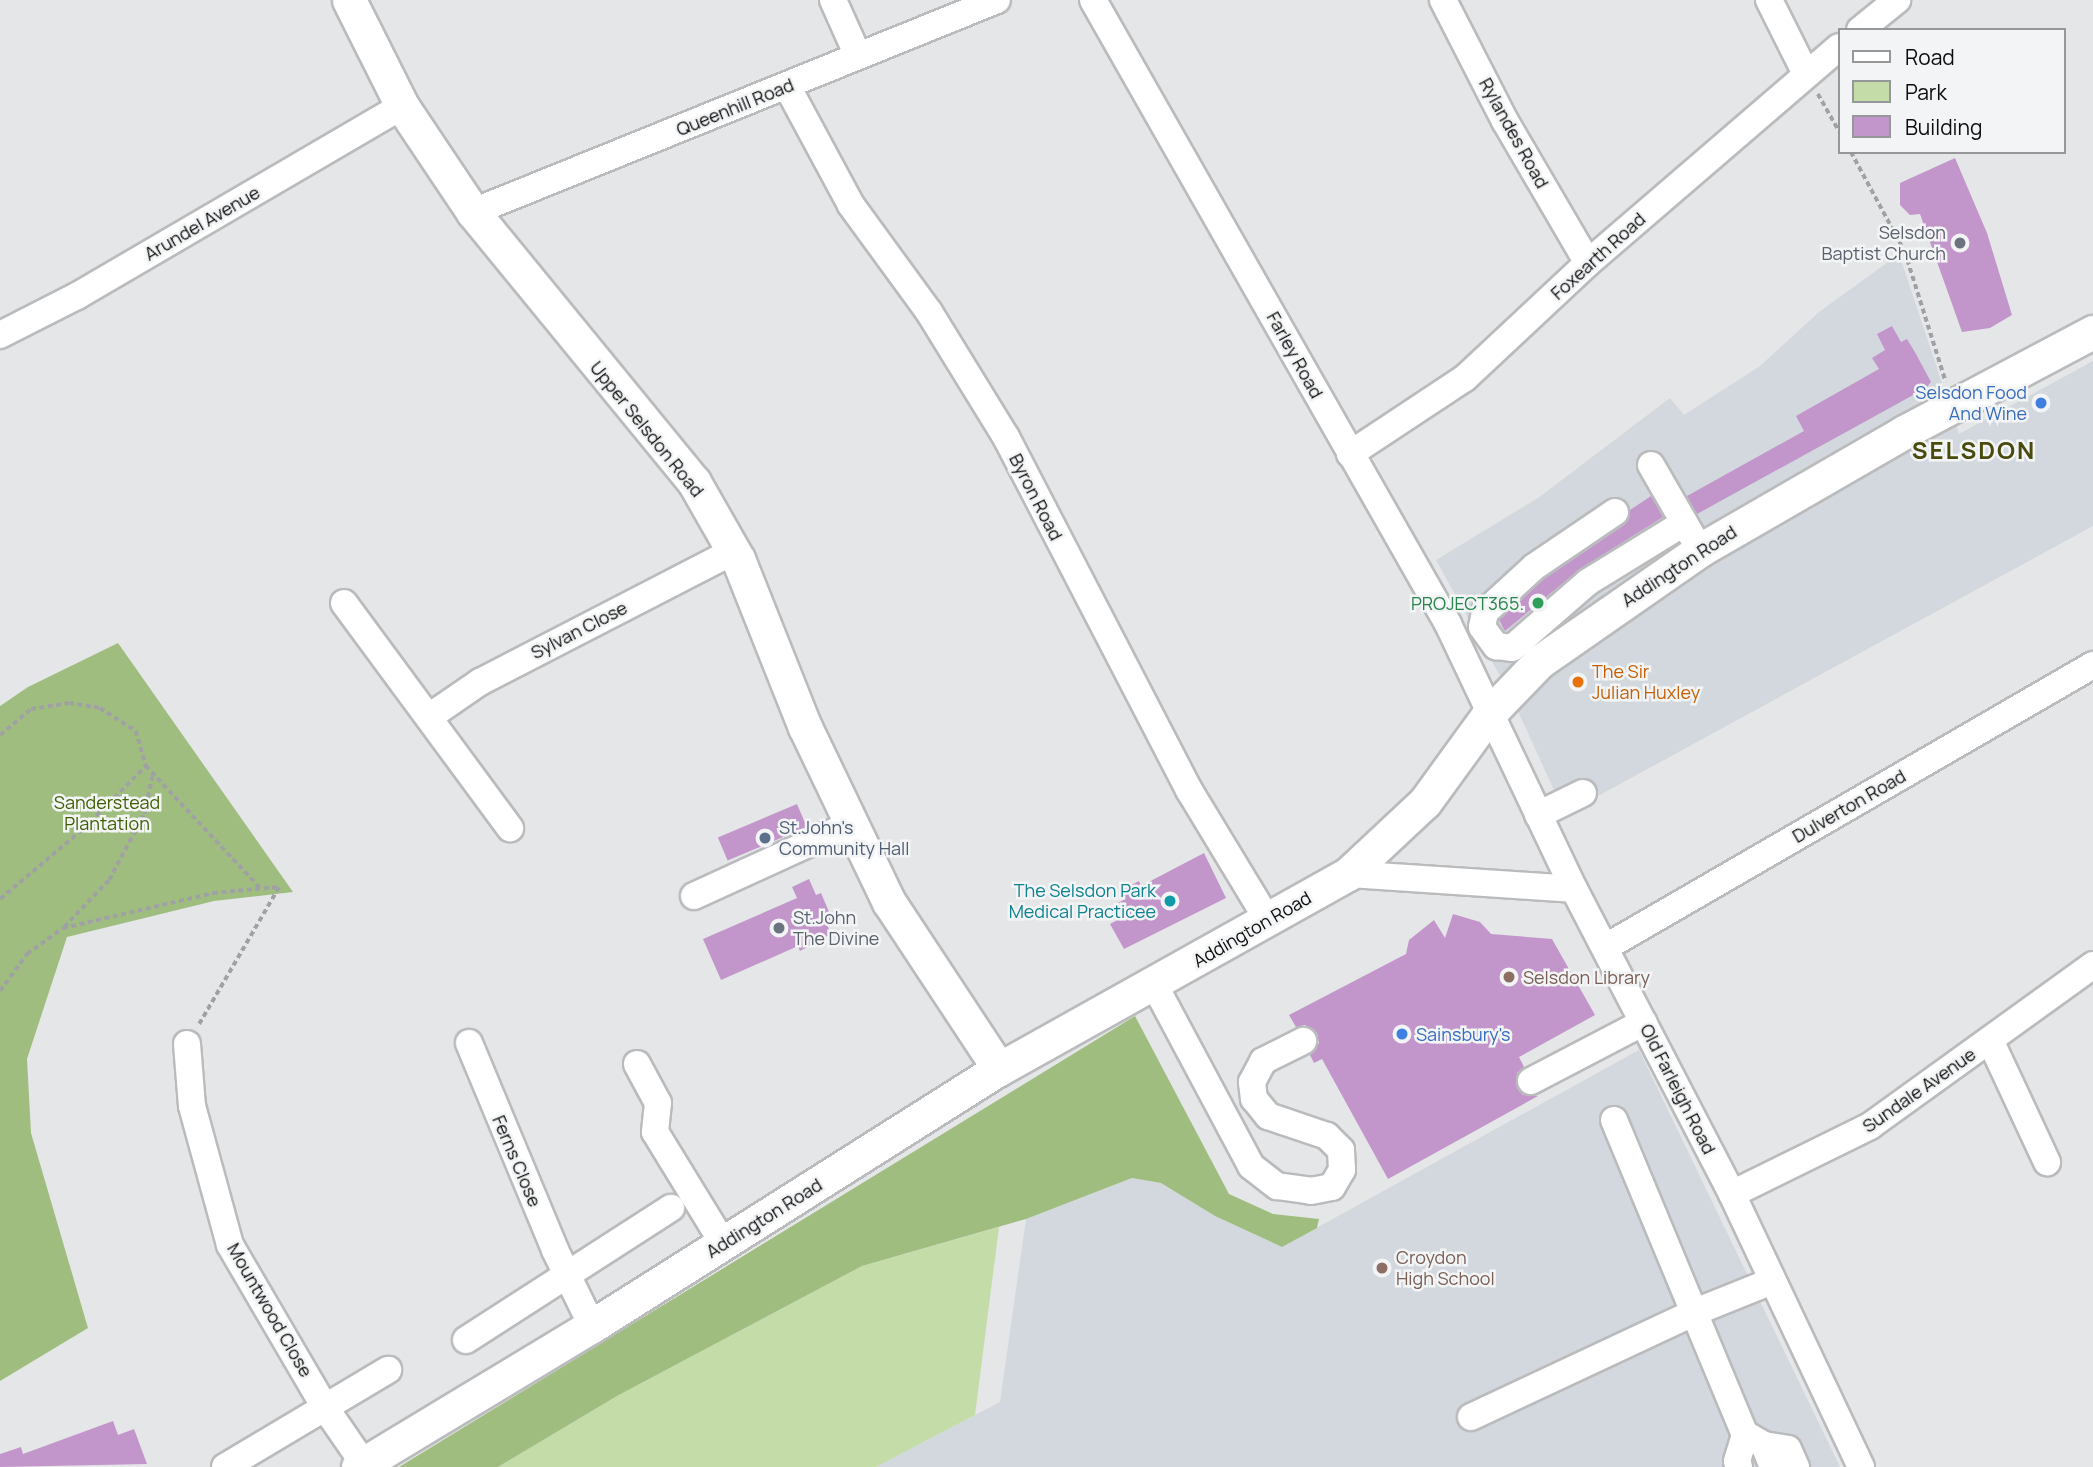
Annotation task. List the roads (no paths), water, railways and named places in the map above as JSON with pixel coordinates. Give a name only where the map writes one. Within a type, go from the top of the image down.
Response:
[{"type":"main road","name":"Upper Selsdon Road","points":[[349,0],[402,106],[473,212],[694,482],[734,551],[805,727],[889,902],[999,1069]]},
{"type":"main road","name":"Addington Road","points":[[361,1465],[593,1326],[999,1069],[1155,986],[1348,874],[1425,802],[1489,714],[1519,681],[1692,536],[2093,332]]},
{"type":"street","points":[[833,0],[858,56]]},
{"type":"street","name":"Queenhill Road","points":[[473,212],[997,0]]},
{"type":"street","name":"Farley Road","points":[[1093,0],[1448,624],[1489,714]]},
{"type":"street","name":"Rylandes Road","points":[[1443,0],[1505,121],[1588,263]]},
{"type":"street","points":[[1769,0],[1806,74]]},
{"type":"street","points":[[1862,28],[1897,0]]},
{"type":"street","name":"Foxearth Road","points":[[1350,454],[1465,378],[1588,263],[1838,48]]},
{"type":"street","name":"Byron Road","points":[[787,86],[851,205],[929,312],[1006,437],[1189,790],[1267,919]]},
{"type":"street","name":"Arundel Avenue","points":[[0,335],[77,296],[402,106]]},
{"type":"street","points":[[1615,512],[1562,546],[1483,615],[1482,627],[1492,642],[1501,649],[1513,648],[1588,582],[1692,536],[1651,465]]},
{"type":"street","points":[[1562,546],[1588,582]]},
{"type":"street","name":"Sylvan Close","points":[[429,718],[492,676],[734,551]]},
{"type":"street","points":[[344,603],[510,828]]},
{"type":"street","points":[[1513,648],[1519,681]]},
{"type":"street","name":"Dulverton Road","points":[[1606,947],[2093,665]]},
{"type":"street","name":"Old Farleigh Road","points":[[1489,714],[1574,889],[1732,1194],[1861,1467]]},
{"type":"street","points":[[1538,815],[1583,793]]},
{"type":"street","points":[[694,896],[851,824]]},
{"type":"street","points":[[1348,874],[1574,889]]},
{"type":"street","name":"Sundale Avenue","points":[[1732,1194],[1870,1126],[2093,965]]},
{"type":"street","points":[[1155,986],[1251,1166],[1278,1186],[1311,1191],[1332,1187],[1342,1170],[1341,1150],[1327,1136],[1268,1116],[1254,1100],[1252,1082],[1263,1062],[1303,1041]]},
{"type":"street","points":[[1531,1081],[1644,1022]]},
{"type":"street","points":[[1990,1040],[2048,1162]]},
{"type":"street","name":"Ferns Close","points":[[469,1043],[569,1277],[593,1326]]},
{"type":"street","name":"Mountwood Close","points":[[187,1044],[192,1105],[230,1245],[361,1465]]},
{"type":"street","points":[[637,1064],[658,1103],[655,1132],[723,1243]]},
{"type":"street","points":[[1614,1120],[1695,1312],[1760,1449]]},
{"type":"street","points":[[466,1340],[569,1277],[671,1208]]},
{"type":"street","points":[[1472,1418],[1695,1312],[1772,1281]]},
{"type":"street","points":[[225,1467],[388,1370]]},
{"type":"street","points":[[1739,1467],[1737,1461],[1760,1449],[1788,1449],[1796,1467]]},
{"type":"place","name":"Selsdon Baptist Church","points":[[1960,243]]},
{"type":"place","name":"Selsdon Food And Wine","points":[[2041,403]]},
{"type":"place","name":"PROJECT365.","points":[[1538,603]]},
{"type":"place","name":"The Sir Julian Huxley","points":[[1578,682]]},
{"type":"place","name":"St.John's Community Hall","points":[[765,838]]},
{"type":"place","name":"The Selsdon Park Medical Practicee","points":[[1170,901]]},
{"type":"place","name":"St.John The Divine","points":[[779,928]]},
{"type":"place","name":"Selsdon Library","points":[[1509,977]]},
{"type":"place","name":"Sainsbury's","points":[[1402,1034]]},
{"type":"place","name":"Croydon High School","points":[[1382,1268]]},
{"type":"district","name":"SELSDON","points":[[1974,450]]},
{"type":"park label","name":"Sanderstead Plantation","points":[[107,813]]}]
